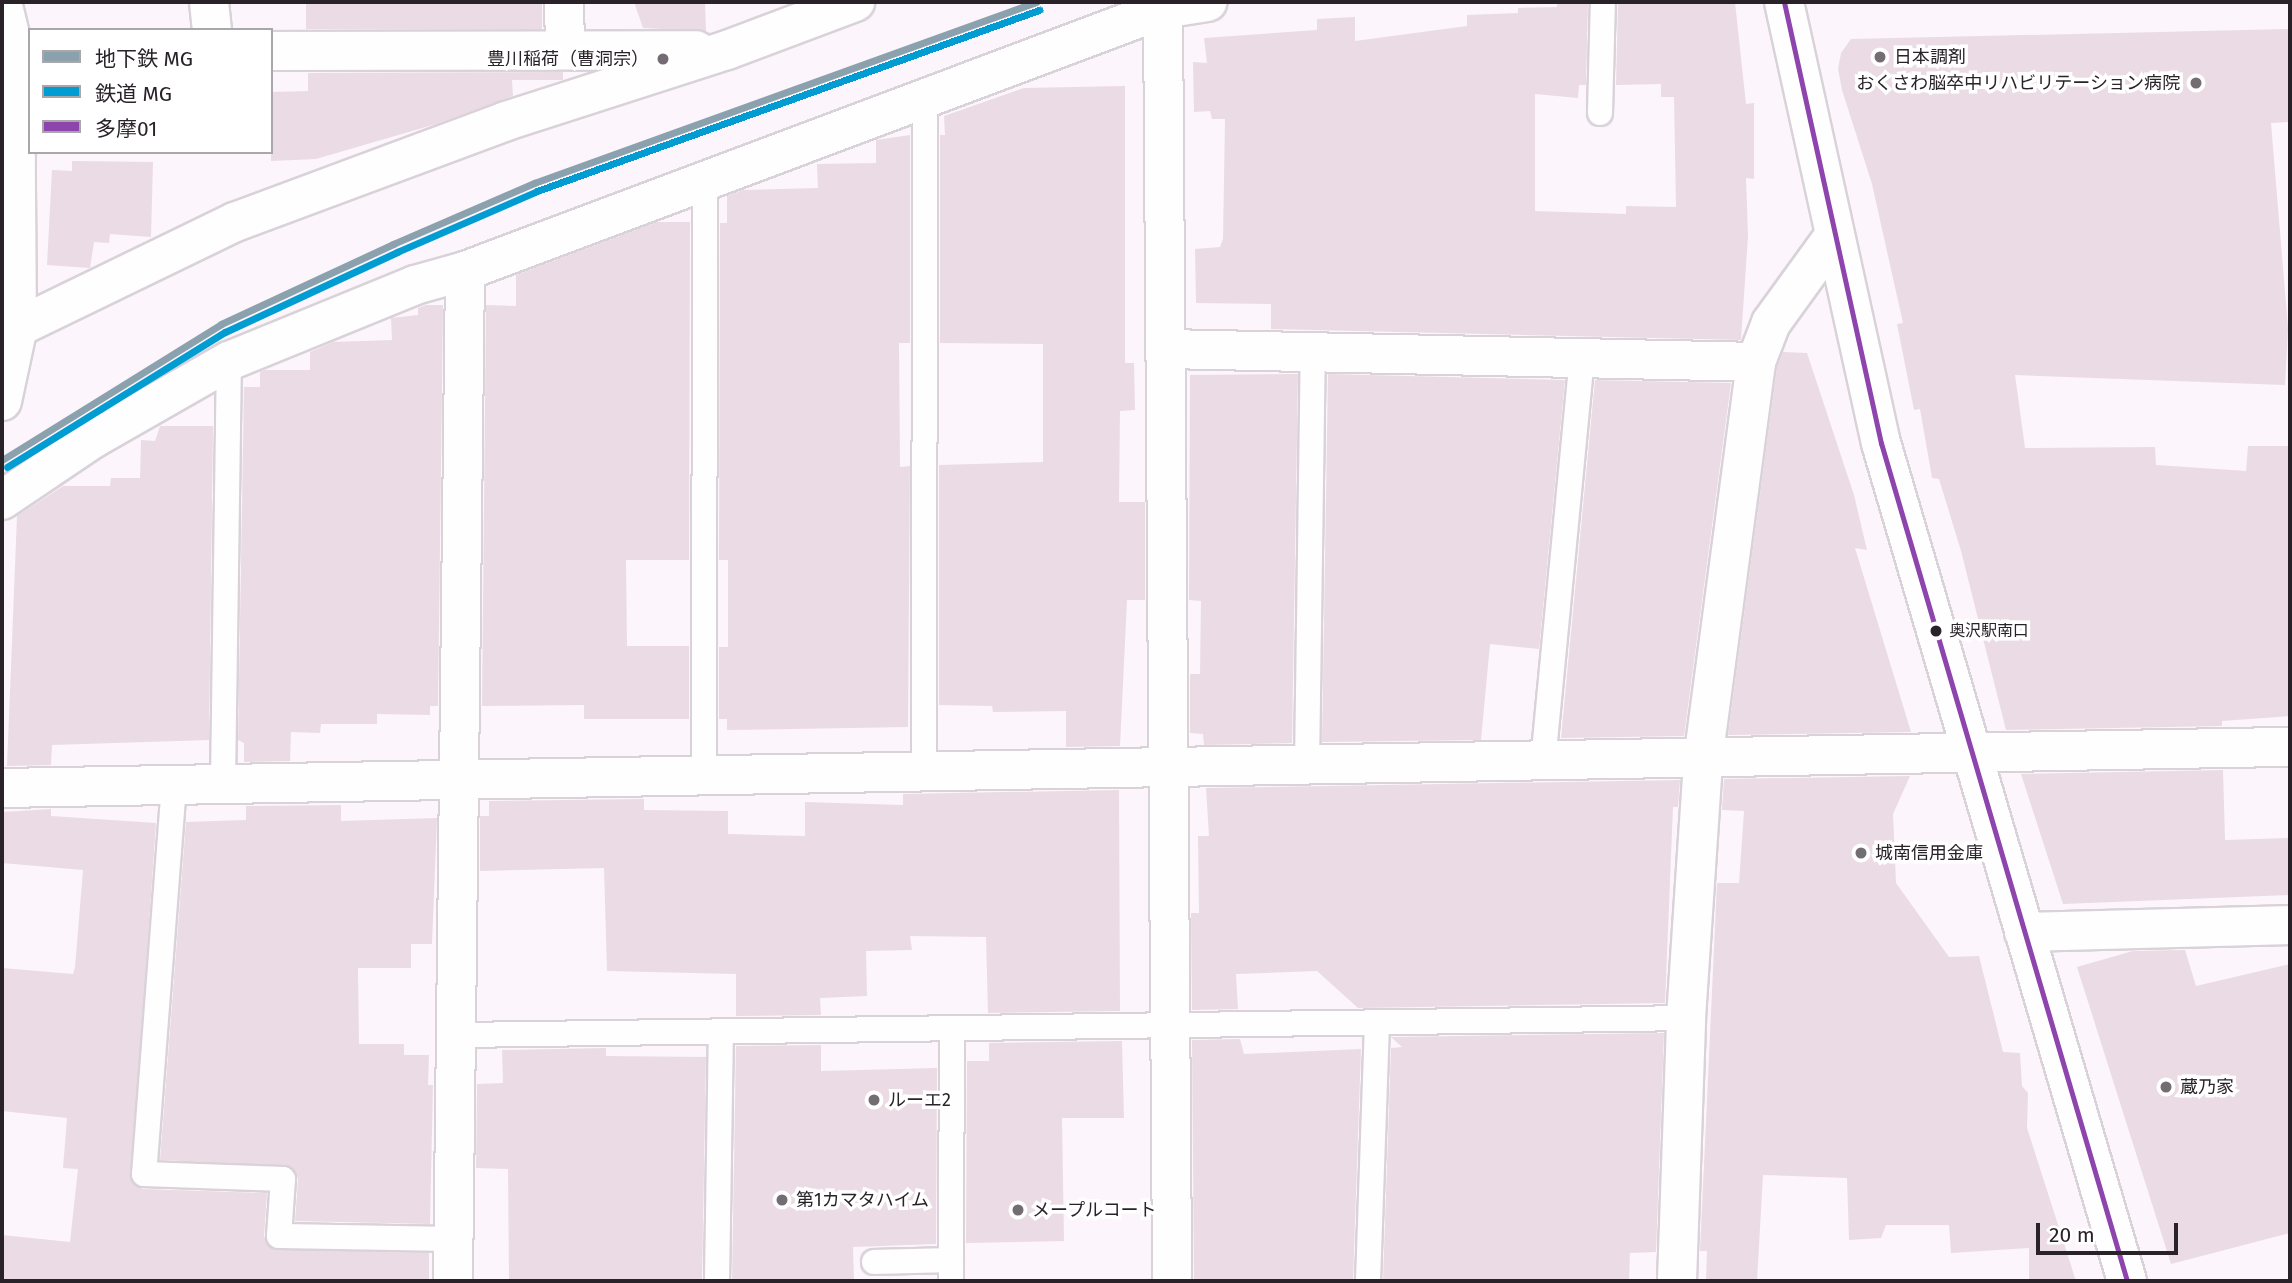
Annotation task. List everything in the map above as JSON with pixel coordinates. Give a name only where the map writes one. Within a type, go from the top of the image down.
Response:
[{"type":"street","points":[[2,2],[15,55],[9,333],[2,401]]},
{"type":"street","points":[[209,2],[212,28]]},
{"type":"street","points":[[564,2],[565,47]]},
{"type":"street","points":[[2,500],[94,438],[229,361],[415,285],[466,271],[1163,9],[1207,2]]},
{"type":"street","points":[[1784,2],[1881,443],[2127,1281]]},
{"type":"street","points":[[9,333],[234,222],[506,121],[727,50],[848,3]]},
{"type":"street","points":[[1163,9],[1168,769],[1173,1028],[1172,1281]]},
{"type":"street","points":[[273,51],[565,47],[727,50]]},
{"type":"street","points":[[1677,1281],[1686,1018],[1703,760],[1756,362],[1771,323],[1834,236]]},
{"type":"street","points":[[453,1281],[459,1035],[459,781],[466,271]]},
{"type":"street","points":[[1167,349],[1756,362]]},
{"type":"street","points":[[2,788],[1703,760],[2290,747]]},
{"type":"street","points":[[2024,932],[2290,925]]},
{"type":"lane","points":[[1600,114],[1603,2]]},
{"type":"lane","points":[[924,773],[925,99]]},
{"type":"lane","points":[[704,777],[705,180]]},
{"type":"lane","points":[[1307,767],[1313,352]]},
{"type":"lane","points":[[1543,762],[1583,358]]},
{"type":"lane","points":[[223,784],[229,361]]},
{"type":"lane","points":[[174,785],[145,1174],[283,1179],[279,1236],[454,1239]]},
{"type":"lane","points":[[459,1035],[1173,1028],[1686,1018]]},
{"type":"lane","points":[[1368,1281],[1377,1024]]},
{"type":"lane","points":[[874,1262],[951,1271],[952,1030]]},
{"type":"lane","points":[[717,1281],[721,1032]]},
{"type":"building","points":[[306,2],[542,2],[542,29],[306,29]]},
{"type":"building","points":[[634,2],[705,2],[706,31],[643,28]]},
{"type":"building","points":[[1557,2],[1588,2],[1586,85],[1579,85],[1578,98],[1535,94],[1535,211],[1626,214],[1626,206],[1676,207],[1674,97],[1661,97],[1661,84],[1616,85],[1618,2],[1735,2],[1746,104],[1754,103],[1754,179],[1746,178],[1748,236],[1741,340],[1271,329],[1271,304],[1196,303],[1195,249],[1220,247],[1223,239],[1225,119],[1212,119],[1210,111],[1194,112],[1193,62],[1207,63],[1204,38],[1317,30],[1317,19],[1355,17],[1355,41],[1467,26],[1467,15],[1518,13],[1518,8],[1557,7]]},
{"type":"building","points":[[2290,29],[2290,122],[2271,123],[2288,328],[2285,385],[2015,375],[2025,448],[2155,447],[2156,465],[2246,471],[2248,446],[2290,446],[2290,716],[2222,721],[2222,726],[2006,730],[1961,551],[1939,479],[1932,478],[1920,409],[1914,410],[1897,324],[1903,323],[1872,184],[1842,90],[1838,69],[1841,53],[1851,39]]},
{"type":"building","points":[[563,72],[563,80],[512,80],[513,96],[436,124],[316,159],[271,161],[273,92],[308,91],[308,73]]},
{"type":"building","points":[[1125,86],[1125,363],[1134,363],[1135,410],[1120,411],[1119,502],[1145,502],[1145,600],[1127,600],[1120,746],[1066,747],[1066,711],[993,712],[992,706],[939,705],[939,465],[1043,462],[1043,344],[940,343],[940,135],[945,135],[944,116],[1024,88]]},
{"type":"building","points":[[910,135],[910,343],[899,343],[900,467],[910,466],[908,727],[727,730],[727,719],[719,719],[719,647],[728,647],[728,560],[719,560],[720,223],[727,223],[727,196],[743,190],[818,188],[817,164],[876,163],[876,140]]},
{"type":"building","points":[[72,161],[153,162],[151,237],[110,234],[109,243],[94,242],[90,268],[47,265],[52,170],[72,171]]},
{"type":"building","points":[[657,222],[690,222],[689,560],[626,560],[627,646],[689,646],[689,719],[584,719],[584,705],[482,706],[486,305],[516,306],[516,275]]},
{"type":"building","points":[[443,305],[438,706],[430,706],[430,715],[377,714],[377,724],[321,724],[320,733],[291,732],[290,761],[244,762],[244,743],[238,740],[244,387],[260,387],[260,372],[264,370],[310,370],[310,352],[333,342],[392,340],[391,318],[418,315],[418,308]]},
{"type":"building","points":[[1783,352],[1807,353],[1854,495],[1867,550],[1855,548],[1911,732],[1728,735],[1777,367]]},
{"type":"building","points":[[1298,374],[1292,743],[1204,745],[1203,734],[1190,733],[1190,674],[1200,674],[1201,601],[1189,600],[1190,375]]},
{"type":"building","points":[[1328,374],[1565,380],[1539,649],[1490,644],[1481,740],[1322,742]]},
{"type":"building","points":[[1595,380],[1731,383],[1684,736],[1561,738]]},
{"type":"building","points":[[160,426],[213,426],[209,740],[52,745],[51,765],[7,766],[17,516],[63,486],[110,486],[111,478],[140,478],[141,440],[155,441]]},
{"type":"building","points":[[2223,770],[2225,840],[2290,838],[2290,895],[2063,904],[2021,774]]},
{"type":"building","points":[[1910,776],[1893,814],[1896,883],[1949,957],[1979,956],[2003,1052],[2020,1053],[2022,1086],[2028,1093],[2027,1128],[2076,1281],[2029,1281],[2029,1248],[1951,1253],[1949,1225],[1886,1225],[1881,1238],[1849,1240],[1847,1178],[1763,1175],[1757,1281],[1706,1280],[1707,1251],[1700,1251],[1717,883],[1739,883],[1744,811],[1722,810],[1724,779]]},
{"type":"building","points":[[1680,780],[1678,807],[1673,807],[1665,1003],[1358,1008],[1317,971],[1236,974],[1238,1009],[1192,1010],[1191,913],[1199,913],[1198,836],[1209,836],[1206,788]]},
{"type":"building","points":[[1119,790],[1120,1011],[988,1013],[986,937],[910,936],[912,950],[866,951],[867,996],[820,998],[821,1015],[736,1016],[736,974],[607,971],[604,868],[480,871],[480,816],[489,816],[489,801],[644,799],[644,810],[728,811],[728,834],[805,836],[805,802],[903,805],[903,794]]},
{"type":"building","points":[[341,805],[341,821],[437,818],[432,944],[411,944],[411,968],[358,968],[359,1044],[404,1044],[404,1055],[429,1055],[428,1085],[433,1085],[430,1224],[295,1221],[298,1179],[290,1166],[160,1160],[186,822],[246,820],[246,806]]},
{"type":"building","points":[[51,809],[51,816],[156,823],[131,1181],[143,1189],[267,1193],[264,1236],[272,1249],[429,1253],[429,1281],[2,1281],[2,1235],[70,1242],[78,1169],[63,1168],[67,1118],[2,1111],[2,968],[73,974],[75,967],[83,870],[2,863],[2,812]]},
{"type":"building","points":[[2185,950],[2196,986],[2290,964],[2290,1233],[2171,1264],[2077,967],[2133,951]]},
{"type":"building","points":[[1664,1033],[1656,1252],[1630,1253],[1629,1281],[1383,1281],[1391,1048],[1402,1047],[1391,1037]]},
{"type":"building","points":[[1240,1039],[1244,1054],[1361,1049],[1353,1281],[1194,1281],[1192,1040]]},
{"type":"building","points":[[1122,1041],[1124,1118],[1062,1118],[1064,1241],[966,1243],[967,1061],[989,1061],[989,1043]]},
{"type":"building","points":[[821,1045],[821,1071],[937,1068],[936,1244],[853,1247],[854,1281],[732,1281],[736,1046]]},
{"type":"building","points":[[606,1048],[606,1056],[706,1057],[702,1281],[509,1281],[508,1169],[476,1168],[477,1084],[503,1083],[502,1050]]},
{"type":"metro line","name":"MG","points":[[2,460],[221,324],[393,244],[534,183],[1036,2]]},
{"type":"rail line","name":"MG","points":[[7,467],[225,332],[397,252],[537,191],[1039,10]]},
{"type":"transit line","name":"多摩01","points":[[1784,2],[1881,443],[2127,1281]]},
{"type":"place","name":"日本調剤","points":[[1880,57]]},
{"type":"place","name":"豊川稲荷（曹洞宗）","points":[[663,59]]},
{"type":"place","name":"おくさわ脳卒中リハビリテーション病院","points":[[2196,83]]},
{"type":"place","name":"奥沢駅南口","points":[[1936,631]]},
{"type":"place","name":"城南信用金庫","points":[[1861,853]]},
{"type":"place","name":"蔵乃家","points":[[2166,1087]]},
{"type":"place","name":"ルーエ2","points":[[874,1100]]},
{"type":"place","name":"第1カマタハイム","points":[[782,1200]]},
{"type":"place","name":"メープルコート","points":[[1018,1210]]}]
